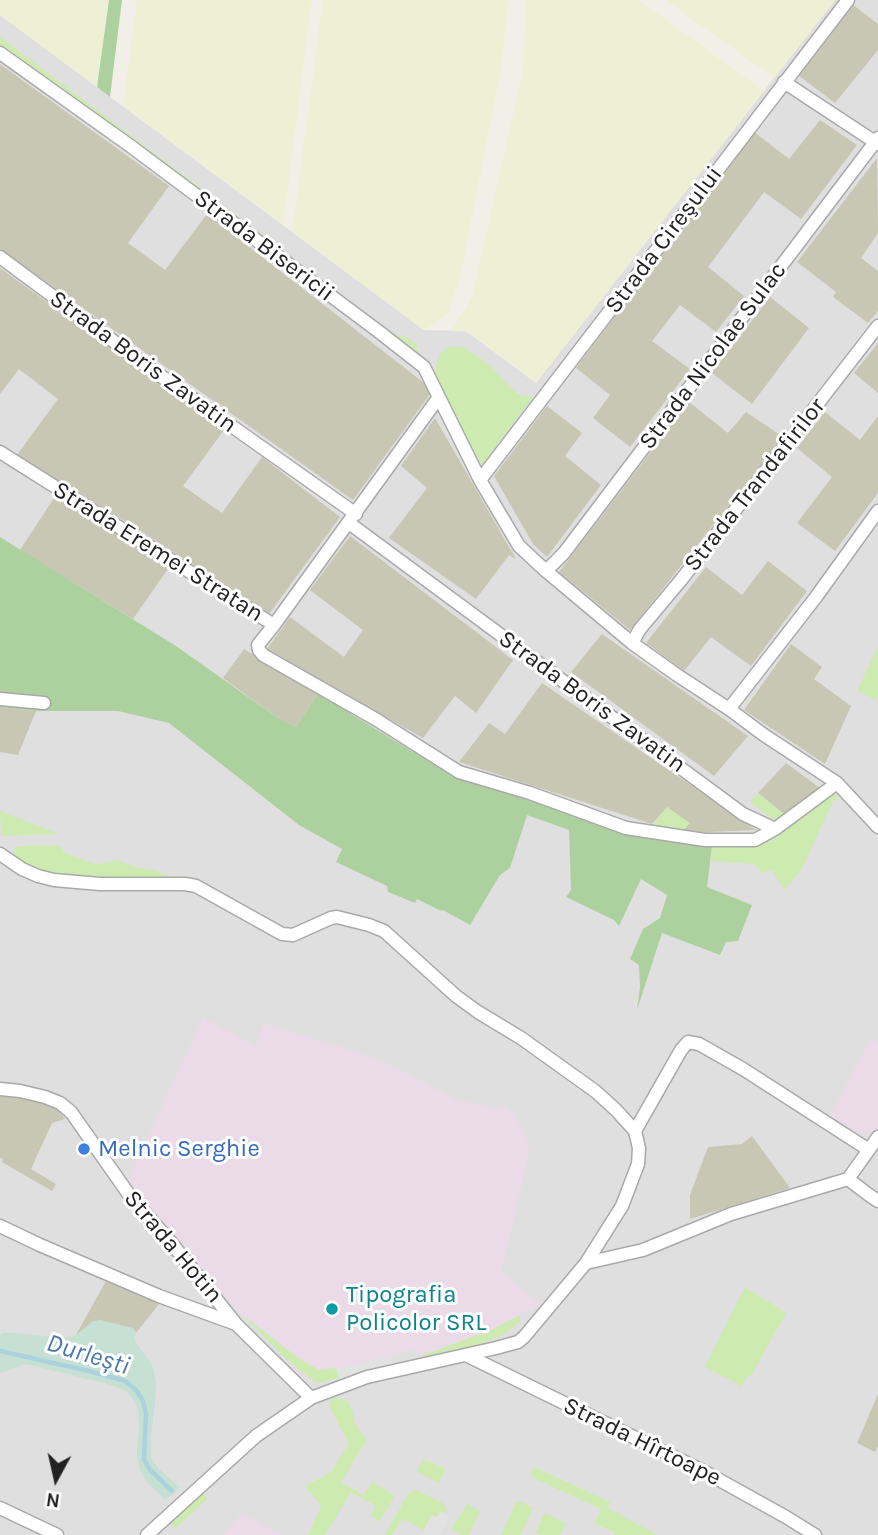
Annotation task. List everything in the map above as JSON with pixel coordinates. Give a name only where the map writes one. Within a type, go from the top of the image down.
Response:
[{"type":"street","name":"Strada Cireşului","points":[[480,480],[848,0]]},
{"type":"street","name":"Strada Bisericii","points":[[0,53],[129,145],[424,367],[480,480],[519,546],[632,643],[837,783],[878,827]]},
{"type":"street","points":[[785,82],[877,141]]},
{"type":"street","name":"Strada Nicolae Sulac","points":[[546,571],[564,553],[877,141]]},
{"type":"street","name":"Strada Boris Zavatin","points":[[0,257],[744,814],[775,829]]},
{"type":"street","name":"Strada Trandafirilor","points":[[632,643],[640,629],[878,326]]},
{"type":"street","points":[[274,625],[439,397]]},
{"type":"street","name":"Strada Eremei Stratan","points":[[0,452],[274,625],[258,645],[263,655],[377,720],[459,772],[530,793],[626,828],[705,840],[755,840],[775,829]]},
{"type":"street","points":[[729,709],[816,597],[878,511]]},
{"type":"street","points":[[0,699],[44,703]]},
{"type":"street","points":[[775,829],[837,783]]},
{"type":"street","points":[[0,854],[22,869],[54,880],[197,886],[282,934],[293,935],[337,917],[384,931],[467,1004],[522,1038],[595,1091],[617,1110],[635,1131],[639,1148],[638,1164],[622,1206],[586,1263],[524,1338],[510,1345],[367,1377],[311,1398],[256,1436],[154,1533]]},
{"type":"street","points":[[635,1131],[688,1042],[699,1044],[743,1069],[869,1150]]},
{"type":"street","name":"Strada Hotin","points":[[0,1089],[46,1097],[71,1112],[130,1196],[236,1324],[311,1398]]},
{"type":"street","points":[[586,1263],[643,1250],[731,1214],[848,1179],[878,1137]]},
{"type":"street","points":[[848,1179],[878,1200]]},
{"type":"street","points":[[0,1226],[125,1282],[236,1324]]},
{"type":"street","name":"Strada Hîrtoape","points":[[466,1355],[705,1472],[815,1535]]},
{"type":"street","points":[[0,1508],[57,1535]]},
{"type":"shaded area","points":[[0,0],[109,0],[97,87],[0,15]]},
{"type":"shaded area","points":[[137,0],[312,0],[283,225],[123,106]]},
{"type":"shaded area","points":[[323,0],[508,0],[502,64],[460,278],[448,313],[424,330],[292,232]]},
{"type":"shaded area","points":[[526,0],[639,0],[764,91],[536,383],[467,331],[451,331],[472,297],[523,69]]},
{"type":"shaded area","points":[[665,0],[835,0],[774,78]]},
{"type":"shaded area","points":[[835,0],[878,0],[878,1535],[0,1535],[0,15],[424,330],[466,331],[536,383]]},
{"type":"shaded area","points":[[852,4],[878,24],[878,50],[835,103],[798,75]]},
{"type":"shaded area","points":[[0,64],[169,186],[128,243],[165,270],[207,214],[433,390],[353,500],[0,249]]},
{"type":"shaded area","points":[[820,120],[857,145],[801,219],[764,192],[708,267],[744,296],[716,332],[680,305],[652,341],[690,369],[630,447],[593,418],[610,395],[576,368],[754,132],[789,159]]},
{"type":"shaded area","points":[[877,158],[878,233],[861,258],[878,271],[878,311],[868,323],[833,297],[836,292],[797,262]]},
{"type":"shaded area","points":[[0,268],[224,430],[183,486],[222,513],[262,457],[340,517],[269,614],[17,455],[58,399],[19,369],[0,394]]},
{"type":"shaded area","points":[[770,297],[809,328],[752,404],[712,373]]},
{"type":"shaded area","points":[[878,343],[878,393],[854,373]]},
{"type":"shaded area","points":[[689,402],[728,433],[746,412],[783,437],[630,630],[559,572]]},
{"type":"shaded area","points":[[547,406],[582,433],[565,456],[601,485],[547,557],[533,544],[494,476]]},
{"type":"shaded area","points":[[825,412],[860,440],[878,416],[878,493],[835,551],[797,523],[832,477],[797,448]]},
{"type":"shaded area","points":[[435,418],[516,559],[509,555],[476,599],[389,538],[427,488],[401,466]]},
{"type":"shaded area","points":[[56,495],[170,566],[133,619],[20,550]]},
{"type":"shaded area","points":[[350,536],[513,660],[476,713],[455,696],[423,738],[267,649],[290,617],[344,657],[363,630],[310,590]]},
{"type":"shaded area","points":[[768,561],[807,591],[751,666],[711,637],[684,671],[646,643],[706,567],[742,595]]},
{"type":"shaded area","points":[[602,634],[748,736],[714,776],[571,672]]},
{"type":"shaded area","points":[[791,644],[822,667],[814,679],[851,706],[825,764],[744,710]]},
{"type":"shaded area","points":[[244,649],[318,694],[296,727],[275,716],[223,678]]},
{"type":"shaded area","points":[[542,683],[756,830],[682,833],[668,807],[652,824],[459,762],[489,723],[505,734]]},
{"type":"shaded area","points":[[0,707],[36,711],[18,755],[0,752]]},
{"type":"shaded area","points":[[786,763],[820,788],[785,815],[758,793]]},
{"type":"shaded area","points":[[203,1018],[256,1046],[264,1024],[357,1052],[395,1067],[456,1100],[501,1109],[502,1106],[514,1113],[529,1145],[501,1272],[541,1304],[489,1331],[420,1356],[416,1349],[355,1365],[319,1370],[297,1357],[240,1313],[127,1182]]},
{"type":"shaded area","points":[[870,1039],[878,1043],[878,1128],[877,1131],[857,1133],[830,1116]]},
{"type":"shaded area","points":[[0,1095],[40,1101],[56,1107],[65,1119],[52,1123],[31,1169],[56,1184],[52,1191],[2,1162]]},
{"type":"shaded area","points":[[752,1136],[790,1188],[690,1219],[690,1195],[708,1147],[742,1144]]},
{"type":"shaded area","points":[[106,1281],[159,1304],[136,1333],[133,1328],[76,1335]]},
{"type":"shaded area","points":[[101,1320],[133,1328],[136,1343],[153,1368],[156,1394],[151,1457],[159,1469],[180,1487],[166,1500],[148,1484],[139,1468],[138,1411],[135,1401],[128,1393],[115,1386],[25,1364],[0,1374],[0,1335],[3,1333],[71,1337],[93,1321]]},
{"type":"shaded area","points":[[391,1356],[395,1367],[340,1380],[336,1368]]},
{"type":"shaded area","points":[[878,1394],[878,1446],[875,1452],[857,1443]]},
{"type":"shaded area","points":[[440,1511],[449,1516],[440,1535],[421,1535],[432,1515],[437,1517]]},
{"type":"shaded area","points":[[242,1513],[280,1534],[280,1535],[223,1535]]},
{"type":"green space","points":[[109,0],[122,0],[110,97],[97,87]]},
{"type":"green space","points":[[0,37],[374,321],[397,335],[410,339],[417,345],[420,358],[0,47]]},
{"type":"green space","points":[[448,347],[464,347],[488,364],[517,394],[533,397],[482,465],[457,421],[435,373],[439,355]]},
{"type":"green space","points":[[0,537],[176,646],[275,716],[296,727],[318,694],[451,775],[532,799],[712,845],[707,887],[752,905],[738,941],[726,942],[720,955],[662,933],[637,1010],[639,965],[630,959],[643,929],[660,918],[667,895],[641,879],[619,926],[614,920],[566,897],[571,890],[569,830],[527,815],[510,868],[500,875],[470,925],[417,899],[415,903],[388,892],[387,886],[336,862],[342,849],[299,825],[169,723],[118,711],[36,711],[0,707]]},
{"type":"green space","points":[[878,646],[878,694],[876,700],[857,691]]},
{"type":"green space","points":[[758,793],[785,815],[775,821],[750,802]]},
{"type":"green space","points":[[830,794],[841,796],[833,801],[802,869],[784,890],[772,870],[762,873],[754,864],[711,861],[712,845],[759,846]]},
{"type":"green space","points":[[667,807],[690,823],[681,833],[652,824]]},
{"type":"green space","points":[[0,811],[60,834],[1,836]]},
{"type":"green space","points":[[62,846],[63,852],[95,864],[116,860],[155,870],[166,876],[188,876],[189,880],[124,881],[37,873],[20,862],[13,853],[16,847]]},
{"type":"green space","points":[[745,1287],[786,1313],[751,1376],[748,1375],[741,1386],[705,1367]]},
{"type":"green space","points":[[240,1313],[297,1357],[319,1370],[336,1368],[340,1378],[316,1383],[284,1357]]},
{"type":"green space","points":[[520,1315],[520,1322],[503,1335],[477,1345],[428,1357],[420,1356],[489,1331]]},
{"type":"green space","points":[[332,1398],[344,1399],[349,1403],[354,1422],[367,1440],[341,1482],[364,1495],[372,1482],[394,1497],[379,1522],[371,1516],[376,1506],[351,1492],[325,1535],[308,1535],[321,1506],[305,1486],[330,1473],[349,1444],[329,1406]]},
{"type":"green space","points":[[423,1459],[446,1469],[439,1483],[417,1472]]},
{"type":"green space","points":[[534,1467],[610,1502],[608,1508],[657,1535],[614,1535],[614,1532],[594,1523],[601,1509],[531,1477]]},
{"type":"green space","points":[[416,1490],[443,1503],[447,1510],[442,1519],[432,1515],[424,1530],[402,1519],[393,1535],[385,1535],[409,1492]]},
{"type":"green space","points":[[202,1492],[208,1498],[176,1528],[170,1525],[171,1520]]},
{"type":"green space","points":[[520,1501],[533,1508],[521,1535],[501,1535],[516,1502]]},
{"type":"green space","points":[[467,1504],[480,1511],[469,1535],[462,1535],[451,1529]]},
{"type":"green space","points":[[544,1513],[566,1523],[560,1535],[536,1533]]},
{"type":"waterway","name":"Durlești","points":[[0,1351],[125,1381],[136,1390],[143,1401],[146,1414],[144,1459],[150,1470],[172,1491]]},
{"type":"place","name":"Melnic Serghie","points":[[84,1149]]},
{"type":"place","name":"Tipografia Policolor SRL","points":[[332,1309]]}]
